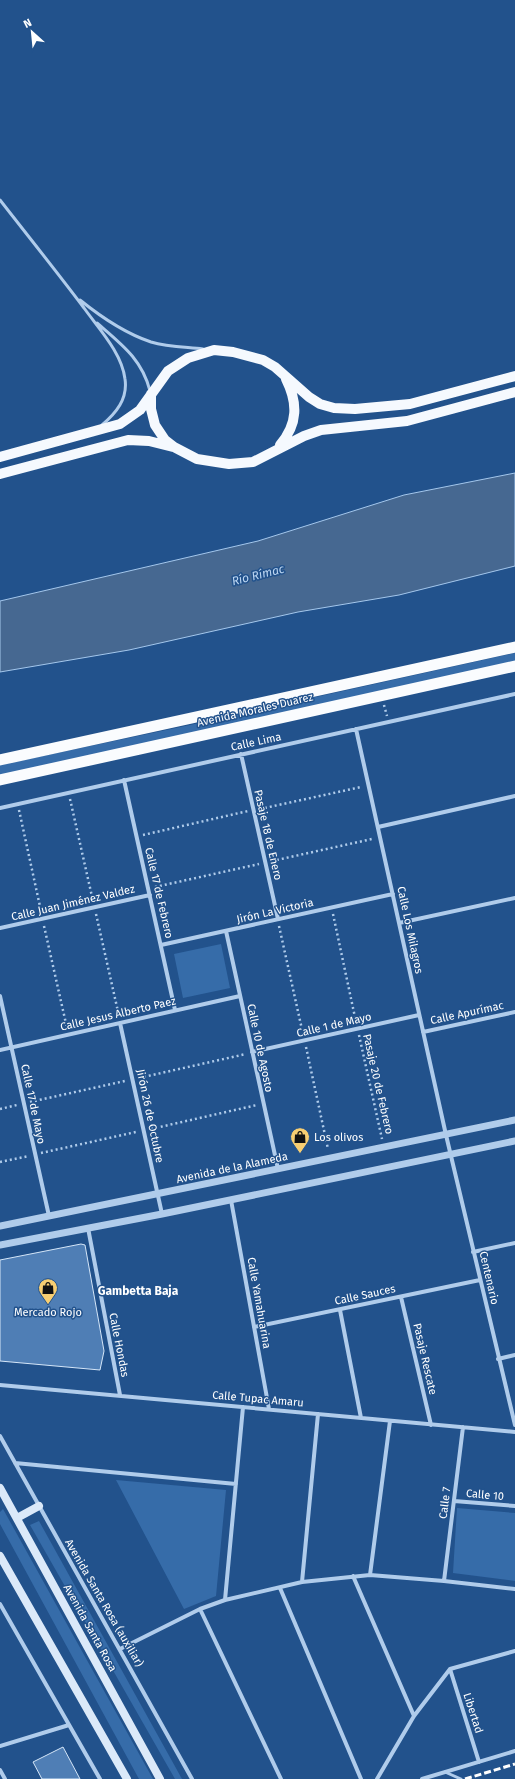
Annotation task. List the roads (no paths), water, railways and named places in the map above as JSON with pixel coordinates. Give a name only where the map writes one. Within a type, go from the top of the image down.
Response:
[{"type":"highway","name":"Avenida Morales Duarez","points":[[0,760],[515,647]]},
{"type":"highway","name":"Avenida Morales Duarez","points":[[0,780],[515,666]]},
{"type":"main road","points":[[0,457],[120,424],[140,410],[168,371],[179,363],[198,354],[214,350],[233,352],[262,360],[320,404],[334,408],[355,409],[410,404],[515,376]]},
{"type":"main road","points":[[278,448],[290,433],[296,411],[295,401],[284,376]]},
{"type":"main road","points":[[151,394],[151,409],[155,424],[165,440],[174,447],[197,459],[229,464],[253,462],[265,457],[278,448],[321,430],[407,421],[515,392]]},
{"type":"main road","points":[[0,474],[128,440],[149,441],[174,447]]},
{"type":"main road","name":"Avenida Santa Rosa","points":[[0,1488],[160,1779]]},
{"type":"main road","points":[[17,1518],[39,1506]]},
{"type":"main road","points":[[0,1556],[127,1779]]},
{"type":"street","name":"Calle Lima","points":[[0,808],[515,694]]},
{"type":"street","name":"Calle Los Milagros","points":[[356,729],[446,1136]]},
{"type":"street","name":"Pasaje 18 de Enero","points":[[241,754],[278,919]]},
{"type":"street","name":"Calle 17 de Febrero","points":[[124,780],[175,1010]]},
{"type":"street","points":[[378,827],[515,796]]},
{"type":"street","name":"Jirón La Victoria","points":[[161,946],[393,894]]},
{"type":"street","name":"Calle Juan Jiménez Valdez","points":[[0,928],[150,895]]},
{"type":"street","points":[[399,923],[515,898]]},
{"type":"street","name":"Calle 10 de Agosto","points":[[226,931],[278,1169]]},
{"type":"street","name":"Calle 17 de Mayo","points":[[0,996],[49,1216]]},
{"type":"street","name":"Calle Jesus Alberto Paez","points":[[0,1050],[240,996]]},
{"type":"street","name":"Calle Apurímac","points":[[423,1032],[515,1012]]},
{"type":"street","name":"Calle 1 de Mayo","points":[[252,1052],[419,1015]]},
{"type":"street","name":"Jirón 26 de Octubre","points":[[120,1023],[162,1214]]},
{"type":"street","name":"Avenida de la Alameda","points":[[0,1226],[446,1136],[515,1120]]},
{"type":"street","name":"Centenario","points":[[446,1136],[498,1359],[515,1425]]},
{"type":"street","points":[[0,1245],[162,1214],[515,1141]]},
{"type":"street","name":"Calle Yamahuarina","points":[[231,1200],[269,1409]]},
{"type":"street","name":"Calle Hondas","points":[[88,1228],[120,1395]]},
{"type":"street","points":[[473,1252],[515,1243]]},
{"type":"street","name":"Calle Sauces","points":[[254,1327],[480,1280]]},
{"type":"street","name":"Pasaje Rescate","points":[[401,1297],[431,1424]]},
{"type":"street","points":[[340,1310],[361,1418]]},
{"type":"street","points":[[498,1359],[515,1355]]},
{"type":"street","name":"Calle Tupac Amaru","points":[[0,1385],[515,1432]]},
{"type":"street","points":[[225,1600],[243,1407]]},
{"type":"street","points":[[302,1582],[318,1414]]},
{"type":"street","points":[[370,1575],[390,1421]]},
{"type":"street","name":"Calle 7","points":[[444,1580],[463,1428]]},
{"type":"street","name":"Avenida Santa Rosa (auxiliar)","points":[[0,1436],[192,1779]]},
{"type":"street","points":[[15,1463],[236,1484]]},
{"type":"street","name":"Calle 10","points":[[454,1501],[515,1506]]},
{"type":"street","points":[[120,1649],[200,1609],[225,1600],[302,1582],[370,1575],[444,1580],[515,1589]]},
{"type":"street","points":[[354,1576],[414,1716]]},
{"type":"street","points":[[280,1588],[361,1779]]},
{"type":"street","points":[[0,1604],[100,1779]]},
{"type":"street","points":[[200,1609],[280,1779]]},
{"type":"street","points":[[378,1779],[414,1716],[450,1669],[515,1651]]},
{"type":"street","name":"Libertad","points":[[450,1669],[479,1762]]},
{"type":"street","points":[[0,1746],[69,1725]]},
{"type":"street","points":[[422,1779],[515,1751]]},
{"type":"street","points":[[0,1770],[5,1779]]},
{"type":"lane","points":[[0,200],[77,297],[124,368],[126,380],[123,398],[117,412],[98,429]]},
{"type":"lane","points":[[77,297],[101,316],[123,330],[151,342],[214,350]]},
{"type":"lane","points":[[92,318],[133,355],[147,378],[151,394]]},
{"type":"lane","points":[[446,1772],[461,1779]]},
{"type":"water","name":"Río Rímac","points":[[515,473],[515,566],[399,595],[298,612],[129,650],[0,672],[0,601],[258,541],[404,495]]},
{"type":"railway","points":[[465,1779],[515,1764]]},
{"type":"place","name":"Los olivos","points":[[300,1154]]},
{"type":"place","name":"Mercado Rojo","points":[[48,1305]]},
{"type":"district","name":"Gambetta Baja","points":[[138,1291]]}]
